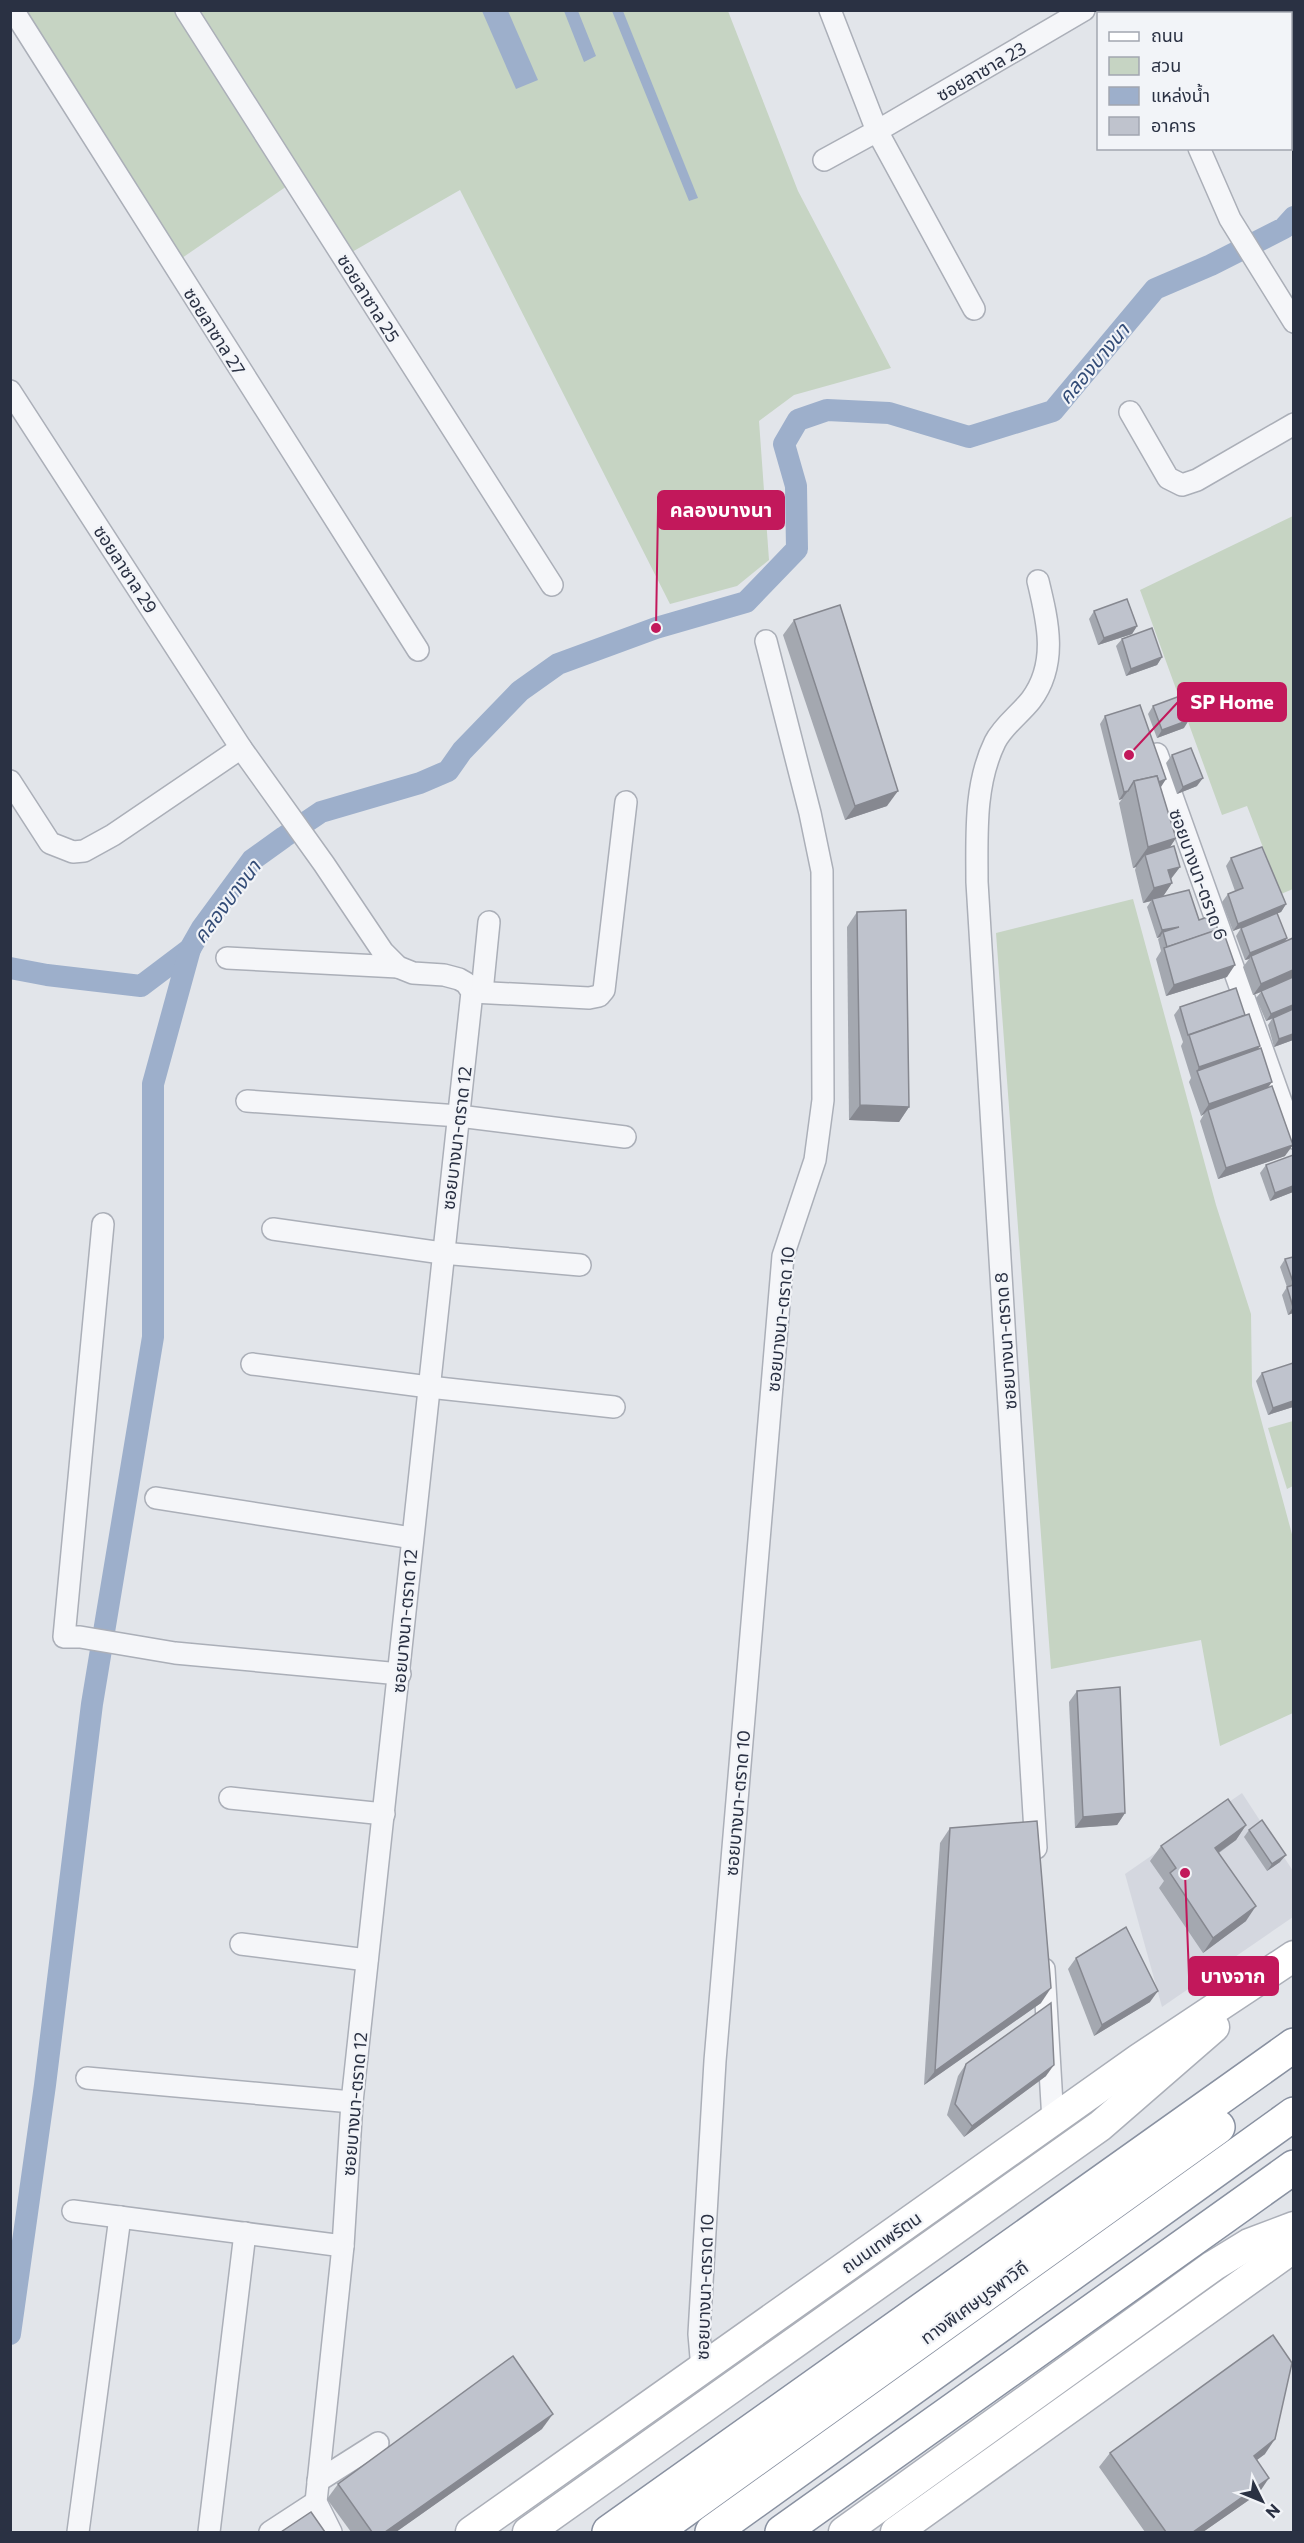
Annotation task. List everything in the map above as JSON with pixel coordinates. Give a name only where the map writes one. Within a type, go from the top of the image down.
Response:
[{"type":"highway","points":[[609,2532],[1293,2045]]},
{"type":"highway","name":"ทางพิเศษบูรพาวิถี","points":[[654,2532],[1293,2072]]},
{"type":"highway","name":"ทางพิเศษบูรพาวิถี","points":[[712,2532],[1293,2114]]},
{"type":"highway","points":[[782,2532],[1293,2167]]},
{"type":"main road","name":"ถนนเทพรัตน","points":[[471,2532],[1138,2059],[1293,1956]]},
{"type":"main road","points":[[528,2532],[1100,2126],[1154,2081],[1293,1956]]},
{"type":"main road","points":[[844,2532],[1176,2293],[1249,2244],[1293,2227]]},
{"type":"main road","points":[[896,2532],[1293,2247]]},
{"type":"street","name":"ซอยลาซาล 27","points":[[12,10],[418,651]]},
{"type":"street","name":"ซอยลาซาล 25","points":[[186,10],[552,585]]},
{"type":"street","points":[[830,10],[877,131],[974,309]]},
{"type":"street","name":"ซอยลาซาล 23","points":[[824,160],[1084,10]]},
{"type":"street","points":[[1200,150],[1230,219],[1293,322]]},
{"type":"street","name":"ซอยลาซาล 29","points":[[10,391],[241,748],[324,864],[383,952],[398,968]]},
{"type":"street","points":[[1130,412],[1168,478],[1182,485],[1197,480],[1293,424]]},
{"type":"street","name":"ซอยบางนา-ตราด 8","points":[[1038,581],[1049,632],[1048,661],[1043,681],[1031,700],[996,740],[986,764],[977,822],[977,872],[1038,1870]]},
{"type":"street","name":"ซอยบางนา-ตราด 10","points":[[702,2369],[699,2334],[716,2049],[783,1256],[815,1160],[823,1100],[822,871],[810,813],[766,641]]},
{"type":"street","name":"ซอยบางนา-ตราด 6","points":[[1149,734],[1293,1138]]},
{"type":"street","points":[[10,781],[50,843],[73,852],[84,851],[113,835],[241,748]]},
{"type":"street","points":[[226,958],[398,968],[413,973],[444,975],[459,979],[477,992],[590,998],[599,996],[604,990],[626,802]]},
{"type":"street","name":"ซอยบางนา-ตราด 12","points":[[317,2492],[343,2246],[352,2102],[442,1253],[459,1116],[489,922]]},
{"type":"street","points":[[247,1101],[459,1116],[625,1137]]},
{"type":"street","points":[[102,1224],[63,1637],[80,1637],[175,1653],[399,1674]]},
{"type":"street","points":[[273,1229],[442,1253],[580,1266]]},
{"type":"street","points":[[252,1364],[429,1388],[614,1407]]},
{"type":"street","points":[[156,1498],[412,1538]]},
{"type":"street","points":[[230,1798],[384,1814]]},
{"type":"street","points":[[241,1944],[367,1960]]},
{"type":"street","points":[[1043,1953],[1053,2121]]},
{"type":"street","points":[[87,2078],[352,2102]]},
{"type":"street","points":[[74,2211],[343,2246]]},
{"type":"street","points":[[78,2532],[120,2217]]},
{"type":"street","points":[[209,2532],[245,2233]]},
{"type":"street","points":[[270,2532],[378,2443]]},
{"type":"street","points":[[317,2492],[331,2532]]},
{"type":"shaded area","points":[[1242,1793],[1293,1871],[1293,1917],[1162,2007],[1125,1874]]},
{"type":"green space","points":[[32,10],[177,11],[287,186],[182,258],[28,13]]},
{"type":"green space","points":[[198,11],[728,11],[798,191],[891,368],[794,395],[759,421],[769,560],[737,586],[670,604],[460,190],[352,252]]},
{"type":"green space","points":[[1293,516],[1293,889],[1281,894],[1247,806],[1222,815],[1140,590]]},
{"type":"green space","points":[[1133,899],[1216,1205],[1251,1314],[1252,1386],[1293,1538],[1293,1713],[1220,1746],[1201,1640],[1051,1669],[996,933]]},
{"type":"green space","points":[[1293,1421],[1293,1486],[1287,1489],[1268,1428]]},
{"type":"water","points":[[482,11],[508,11],[538,80],[516,89]]},
{"type":"water","points":[[564,11],[578,11],[596,56],[584,62]]},
{"type":"water","points":[[612,11],[623,11],[698,198],[689,201]]},
{"type":"building","points":[[1127,599],[1137,626],[1104,638],[1094,611]]},
{"type":"building","points":[[840,605],[898,791],[855,806],[794,620]]},
{"type":"building","points":[[1152,628],[1162,657],[1131,669],[1122,639]]},
{"type":"building","points":[[1180,696],[1189,720],[1162,730],[1153,706]]},
{"type":"building","points":[[1140,705],[1166,779],[1159,782],[1157,776],[1134,781],[1128,791],[1124,792],[1105,716]]},
{"type":"building","points":[[1191,748],[1203,778],[1183,787],[1172,755]]},
{"type":"building","points":[[1157,776],[1176,838],[1148,847],[1134,781]]},
{"type":"building","points":[[1174,846],[1180,867],[1168,870],[1172,883],[1154,888],[1145,855]]},
{"type":"building","points":[[1262,847],[1286,904],[1238,924],[1228,894],[1243,888],[1231,858]]},
{"type":"building","points":[[1189,890],[1199,920],[1213,915],[1218,930],[1167,947],[1163,932],[1179,927],[1162,930],[1152,899]]},
{"type":"building","points":[[906,910],[909,1107],[860,1105],[857,912]]},
{"type":"building","points":[[1277,913],[1287,938],[1250,953],[1241,928]]},
{"type":"building","points":[[1222,928],[1235,965],[1174,985],[1164,948]]},
{"type":"building","points":[[1293,938],[1293,970],[1261,984],[1251,956]]},
{"type":"building","points":[[1293,977],[1293,1005],[1271,1014],[1261,991]]},
{"type":"building","points":[[1236,988],[1245,1015],[1188,1035],[1180,1007]]},
{"type":"building","points":[[1293,1009],[1293,1034],[1279,1039],[1273,1018]]},
{"type":"building","points":[[1249,1014],[1260,1046],[1199,1067],[1189,1035]]},
{"type":"building","points":[[1261,1048],[1272,1082],[1209,1104],[1197,1071]]},
{"type":"building","points":[[1272,1086],[1293,1145],[1226,1168],[1208,1110]]},
{"type":"building","points":[[1293,1155],[1293,1186],[1275,1193],[1266,1165]]},
{"type":"building","points":[[1293,1257],[1293,1282],[1285,1259]]},
{"type":"building","points":[[1293,1285],[1293,1307],[1287,1287]]},
{"type":"building","points":[[1293,1363],[1293,1401],[1273,1408],[1262,1373]]},
{"type":"building","points":[[1120,1687],[1125,1813],[1083,1817],[1077,1691]]},
{"type":"building","points":[[1228,1799],[1246,1825],[1215,1848],[1256,1906],[1213,1938],[1170,1873],[1176,1868],[1161,1846]]},
{"type":"building","points":[[1262,1820],[1286,1855],[1272,1864],[1249,1830]]},
{"type":"building","points":[[1037,1821],[1051,1988],[935,2071],[950,1828]]},
{"type":"building","points":[[1126,1927],[1158,1991],[1102,2025],[1076,1958]]},
{"type":"building","points":[[1051,2003],[1054,2065],[972,2126],[955,2104],[966,2064]]},
{"type":"building","points":[[1273,2335],[1292,2363],[1275,2439],[1254,2456],[1269,2478],[1193,2532],[1166,2532],[1110,2453]]},
{"type":"building","points":[[513,2356],[553,2414],[385,2532],[372,2532],[338,2484]]},
{"type":"building","points":[[311,2512],[325,2532],[281,2532]]},
{"type":"waterway","name":"คลองบางนา","points":[[10,968],[47,975],[141,986],[190,949],[202,928],[252,860],[321,812],[420,783],[448,771],[462,751],[520,691],[558,664],[656,628],[746,602],[797,549],[796,486],[784,444],[798,420],[827,410],[889,413],[969,437],[1053,411],[1155,289],[1211,265],[1284,228],[1294,217]]},
{"type":"waterway","points":[[10,2334],[45,2085],[92,1704],[153,1337],[153,1084],[190,949]]},
{"type":"place","name":"คลองบางนา","points":[[656,628]]},
{"type":"place","name":"SP Home","points":[[1129,755]]},
{"type":"place","name":"บางจาก","points":[[1185,1873]]}]
